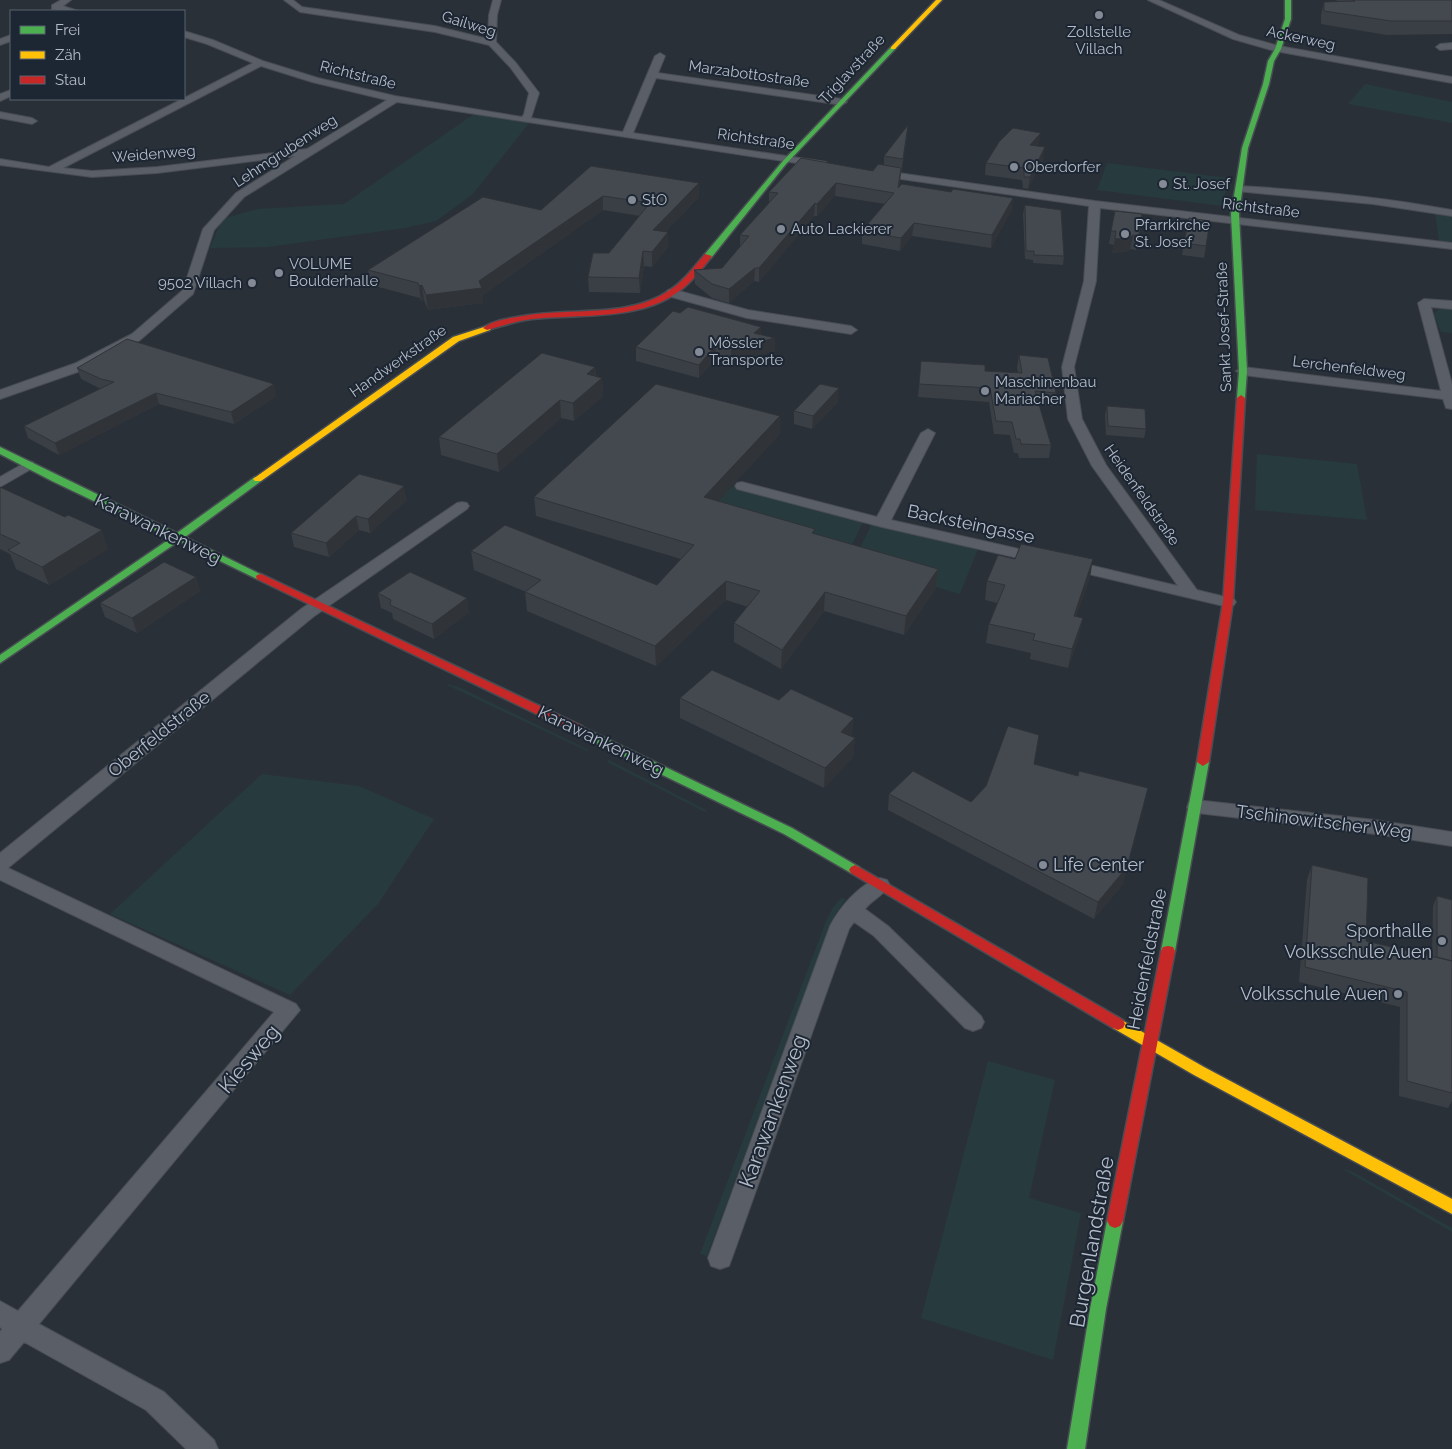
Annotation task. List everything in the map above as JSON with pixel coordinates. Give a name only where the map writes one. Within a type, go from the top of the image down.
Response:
[{"type":"street","points":[[67,0],[55,7],[69,10]]},
{"type":"street","name":"Gailweg","points":[[288,0],[300,9],[436,29],[492,43],[513,65],[534,93],[529,115],[524,120]]},
{"type":"street","points":[[492,43],[493,16],[497,0]]},
{"type":"street","name":"Triglavstraße","points":[[788,159],[939,0]]},
{"type":"street","name":"Ackerweg","points":[[1152,0],[1236,37],[1278,48],[1452,80]]},
{"type":"street","name":"Sankt Josef-Straße","points":[[1228,602],[1243,371],[1235,220],[1245,148],[1266,84],[1270,61],[1278,48],[1288,19],[1288,0]]},
{"type":"street","name":"Richtstraße","points":[[185,34],[210,42],[260,63],[314,80],[395,99],[836,166]]},
{"type":"street","points":[[1440,47],[1452,46]]},
{"type":"street","points":[[626,134],[630,130],[660,56]]},
{"type":"street","points":[[50,170],[260,63]]},
{"type":"street","name":"Marzabottostraße","points":[[652,75],[842,102]]},
{"type":"street","name":"Lehmgrubenweg","points":[[0,395],[81,366],[136,337],[189,291],[209,229],[240,195],[395,99]]},
{"type":"street","points":[[0,115],[32,121]]},
{"type":"street","name":"Weidenweg","points":[[0,162],[92,174],[157,170],[310,151]]},
{"type":"street","name":"Handwerkstraße","points":[[0,660],[456,339],[504,322],[536,316],[612,312],[649,303],[672,293],[715,249],[788,159]]},
{"type":"street","name":"Richtstraße","points":[[863,170],[1095,204],[1452,246]]},
{"type":"street","name":"Richtstraße","points":[[1240,189],[1312,193],[1416,206],[1452,213]]},
{"type":"street","name":"Heidenfeldstraße","points":[[1095,204],[1090,281],[1068,367],[1075,419],[1099,466],[1192,594]]},
{"type":"street","points":[[672,293],[747,314],[851,330]]},
{"type":"street","points":[[1451,400],[1424,303],[1452,305]]},
{"type":"street","name":"Lerchenfeldweg","points":[[1243,371],[1451,400]]},
{"type":"street","name":"Backsteingasse","points":[[882,523],[928,434]]},
{"type":"street","name":"Karawankenweg","points":[[0,450],[176,537],[788,831],[1149,1043]]},
{"type":"street","points":[[0,483],[28,465]]},
{"type":"street","name":"Backsteingasse","points":[[742,486],[882,523],[983,544],[1228,602]]},
{"type":"street","points":[[318,604],[462,506]]},
{"type":"street","name":"Heidenfeldstraße","points":[[1228,602],[1196,807],[1149,1043],[1452,1207]]},
{"type":"street","name":"Oberfeldstraße","points":[[0,864],[318,604]]},
{"type":"street","name":"Tschinowitscher Weg","points":[[1196,807],[1375,827],[1452,839]]},
{"type":"street","name":"Kiesweg","points":[[0,872],[289,1010],[0,1351]]},
{"type":"street","name":"Karawankenweg","points":[[720,1258],[840,926],[863,897],[880,885]]},
{"type":"street","points":[[852,910],[881,931],[973,1022]]},
{"type":"street","name":"Burgenlandstraße","points":[[1076,1449],[1098,1309],[1149,1043]]},
{"type":"street","points":[[0,1313],[21,1327],[155,1400],[205,1449]]},
{"type":"green space","points":[[1365,84],[1452,102],[1452,123],[1348,104]]},
{"type":"green space","points":[[474,114],[530,122],[472,195],[436,221],[405,228],[268,247],[210,248],[222,219],[257,209],[344,204]]},
{"type":"green space","name":"St. Josef","points":[[1107,163],[1229,178],[1222,206],[1097,190]]},
{"type":"green space","points":[[1435,212],[1452,215],[1452,243],[1439,241]]},
{"type":"green space","points":[[1440,308],[1452,308],[1452,333],[1441,332],[1434,314]]},
{"type":"green space","points":[[1257,454],[1357,464],[1367,520],[1255,510]]},
{"type":"green space","points":[[728,485],[863,522],[847,555],[701,517]]},
{"type":"green space","points":[[872,523],[978,549],[960,594],[853,563]]},
{"type":"green space","points":[[448,684],[461,688],[589,750],[587,751]]},
{"type":"green space","points":[[609,760],[706,810],[705,812],[607,762]]},
{"type":"green space","points":[[262,774],[359,786],[434,819],[378,904],[290,995],[110,914]]},
{"type":"green space","points":[[841,898],[846,899],[831,924],[707,1256],[700,1254],[825,924],[833,907]]},
{"type":"green space","points":[[988,1061],[1055,1080],[1029,1198],[1081,1213],[1053,1360],[921,1318]]},
{"type":"green space","points":[[1341,1168],[1353,1172],[1452,1228],[1452,1232]]},
{"type":"building","points":[[1353,0],[1452,0],[1452,21],[1391,21],[1324,11],[1324,2],[1355,1]]},
{"type":"building","points":[[908,125],[903,159],[884,156]]},
{"type":"building","name":"Oberdorfer","points":[[1013,128],[1041,133],[1030,145],[1045,147],[1030,177],[1024,177],[1024,168],[986,163],[999,142]]},
{"type":"building","points":[[801,158],[873,171],[878,164],[901,168],[898,188],[902,184],[951,192],[953,189],[1013,198],[992,235],[914,223],[901,238],[862,231],[894,193],[836,183],[817,204],[815,203],[759,268],[755,268],[729,289],[712,284],[694,270],[722,268],[749,236],[740,235],[778,193],[769,192]]},
{"type":"building","points":[[591,166],[699,183],[653,230],[668,232],[652,252],[643,251],[639,278],[588,277],[593,253],[609,253],[650,203],[603,196],[479,281],[482,288],[426,295],[422,285],[419,286],[418,283],[368,270],[483,197],[541,210]]},
{"type":"building","points":[[1025,205],[1061,210],[1064,256],[1034,255],[1034,251],[1026,251]]},
{"type":"building","points":[[1115,211],[1142,214],[1139,236],[1133,235],[1130,238],[1115,239],[1116,231],[1111,231]]},
{"type":"building","points":[[1189,218],[1210,221],[1206,246],[1184,243]]},
{"type":"building","name":"Mössler Transporte","points":[[688,307],[761,327],[754,333],[775,338],[731,349],[716,345],[699,365],[636,347],[673,311],[680,313]]},
{"type":"building","points":[[127,339],[274,384],[231,412],[156,393],[55,443],[24,426],[114,382],[101,379],[77,368]]},
{"type":"building","points":[[542,353],[595,367],[587,374],[602,378],[573,403],[560,400],[497,454],[439,437]]},
{"type":"building","points":[[1019,355],[1048,358],[1056,393],[1035,391],[1051,445],[1021,444],[1020,439],[1016,439],[1012,422],[996,421],[990,388],[919,384],[921,361],[985,365],[985,371],[1022,373]]},
{"type":"building","points":[[656,384],[780,416],[704,497],[815,529],[812,533],[938,569],[906,616],[825,592],[782,650],[734,623],[760,591],[726,581],[655,646],[525,592],[541,580],[471,551],[505,525],[657,585],[694,545],[534,497]]},
{"type":"building","points":[[820,384],[839,388],[813,416],[794,411]]},
{"type":"building","points":[[1107,406],[1145,409],[1146,429],[1108,426]]},
{"type":"building","points":[[359,474],[404,486],[368,519],[356,516],[326,543],[291,533]]},
{"type":"building","points":[[0,487],[65,517],[68,515],[102,530],[42,567],[8,550],[20,543],[0,534]]},
{"type":"building","points":[[1021,544],[1093,559],[1074,616],[1083,618],[1072,649],[1033,640],[1035,634],[989,624],[1005,585],[987,581],[998,555],[1015,559]]},
{"type":"building","points":[[164,562],[196,577],[132,618],[100,603]]},
{"type":"building","points":[[410,572],[467,598],[432,624],[390,605],[391,600],[378,593]]},
{"type":"building","points":[[712,670],[779,700],[791,689],[854,718],[841,732],[855,738],[825,768],[680,698]]},
{"type":"building","points":[[1008,726],[1039,735],[1034,764],[1078,776],[1079,771],[1148,788],[1127,867],[1098,902],[889,794],[913,771],[971,802],[986,786]]},
{"type":"building","name":"Volksschule Auen","points":[[1312,865],[1368,878],[1366,941],[1452,961],[1452,1093],[1407,1081],[1407,992],[1305,967]]},
{"type":"building","points":[[1437,896],[1452,900],[1452,961],[1437,957]]},
{"type":"traffic: fast","points":[[1241,398],[1243,371],[1235,214],[1245,148],[1266,84],[1271,61],[1278,49],[1288,19],[1288,0]]},
{"type":"traffic: fast","points":[[708,256],[784,163],[893,48]]},
{"type":"traffic: fast","points":[[0,450],[55,479],[261,577]]},
{"type":"traffic: fast","points":[[0,660],[196,525],[258,479]]},
{"type":"traffic: fast","points":[[578,729],[788,831],[855,870]]},
{"type":"traffic: fast","points":[[1168,951],[1203,762]]},
{"type":"traffic: fast","points":[[1076,1449],[1098,1309],[1115,1221]]},
{"type":"traffic: slow","points":[[893,48],[939,0]]},
{"type":"traffic: slow","points":[[258,479],[456,339],[487,328]]},
{"type":"traffic: slow","points":[[1118,1024],[1199,1071],[1452,1207]]},
{"type":"traffic: jam","points":[[487,328],[526,317],[623,310],[655,301],[680,287],[708,256]]},
{"type":"traffic: jam","points":[[1203,762],[1228,602],[1241,398]]},
{"type":"traffic: jam","points":[[261,577],[578,729]]},
{"type":"traffic: jam","points":[[855,870],[1118,1024]]},
{"type":"traffic: jam","points":[[1115,1221],[1168,951]]},
{"type":"place","name":"Zollstelle Villach","points":[[1099,15]]},
{"type":"place","name":"Oberdorfer","points":[[1014,167]]},
{"type":"place","name":"St. Josef","points":[[1163,184]]},
{"type":"place","name":"StO","points":[[632,200]]},
{"type":"place","name":"Auto Lackierer","points":[[781,229]]},
{"type":"place","name":"Pfarrkirche St. Josef","points":[[1125,234]]},
{"type":"place","name":"VOLUME Boulderhalle","points":[[279,273]]},
{"type":"place","name":"9502 Villach","points":[[252,283]]},
{"type":"place","name":"Mössler Transporte","points":[[699,352]]},
{"type":"place","name":"Maschinenbau Mariacher","points":[[985,391]]},
{"type":"place","name":"Life Center","points":[[1043,865]]},
{"type":"place","name":"Sporthalle Volksschule Auen","points":[[1442,941]]},
{"type":"place","name":"Volksschule Auen","points":[[1398,994]]}]
